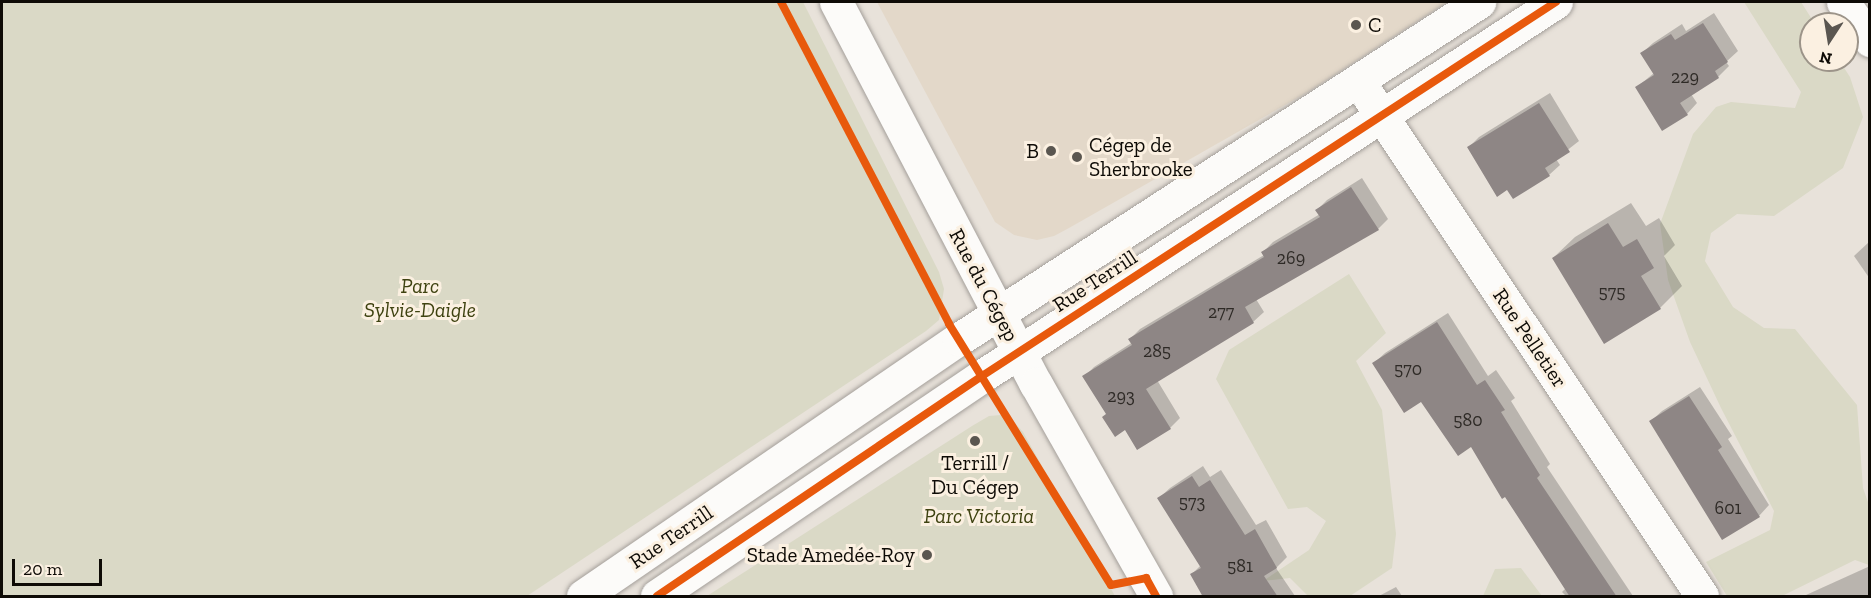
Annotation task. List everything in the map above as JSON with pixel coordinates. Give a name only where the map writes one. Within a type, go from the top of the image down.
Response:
[{"type":"street","name":"Rue du Cégep","points":[[836,2],[1019,352],[1155,597]]},
{"type":"street","name":"Rue Terrill","points":[[583,597],[999,313],[1479,2]]},
{"type":"street","name":"Rue Terrill","points":[[657,597],[1019,352],[1556,2]]},
{"type":"street","points":[[1843,2],[1869,40]]},
{"type":"street","name":"Rue Pelletier","points":[[1357,81],[1382,115],[1702,597]]},
{"type":"shaded area","name":"Cégep de Sherbrooke","points":[[877,2],[1447,2],[1308,92],[1069,228],[1054,236],[1037,240],[1014,235],[995,222]]},
{"type":"green space","name":"Parc Sylvie-Daigle","points":[[2,2],[803,2],[939,272],[944,289],[939,320],[926,331],[527,596],[2,596]]},
{"type":"green space","points":[[1744,2],[1801,2],[1807,12],[1799,12],[1799,72],[1847,72],[1863,117],[1843,168],[1774,216],[1737,214],[1711,233],[1705,261],[1733,307],[1764,328],[1795,329],[1857,405],[1863,488],[1869,505],[1869,565],[1855,560],[1782,596],[1727,596],[1706,562],[1770,530],[1774,511],[1690,342],[1668,280],[1660,224],[1693,134],[1716,107],[1731,102],[1795,108],[1801,92]]},
{"type":"green space","points":[[1349,274],[1386,333],[1356,361],[1382,410],[1396,534],[1392,568],[1350,596],[1308,596],[1290,578],[1263,581],[1309,550],[1326,521],[1307,507],[1288,509],[1216,379],[1229,350]]},
{"type":"green space","name":"Parc Victoria","points":[[1001,415],[1013,421],[1023,432],[1115,596],[707,596],[972,426],[989,416]]},
{"type":"green space","points":[[1521,568],[1542,596],[1483,596],[1495,569]]},
{"type":"building","points":[[1703,23],[1728,62],[1715,71],[1719,78],[1680,103],[1688,115],[1662,131],[1635,87],[1654,75],[1640,53],[1671,34],[1675,40]]},
{"type":"building","points":[[1539,103],[1570,152],[1545,168],[1550,176],[1513,199],[1507,190],[1497,197],[1467,147]]},
{"type":"building","points":[[1351,187],[1379,230],[1245,307],[1254,323],[1146,389],[1171,429],[1137,450],[1125,430],[1115,437],[1102,417],[1106,414],[1082,376],[1132,345],[1128,339],[1264,257],[1261,252],[1320,217],[1315,210]]},
{"type":"building","points":[[1608,223],[1623,247],[1637,239],[1654,268],[1641,276],[1661,309],[1604,344],[1552,258]]},
{"type":"building","points":[[1437,322],[1477,385],[1485,380],[1505,410],[1501,412],[1540,475],[1537,478],[1617,597],[1570,597],[1505,497],[1502,499],[1471,447],[1458,456],[1421,402],[1404,413],[1372,363]]},
{"type":"building","points":[[1689,396],[1722,447],[1718,450],[1760,517],[1722,540],[1649,421]]},
{"type":"building","points":[[1192,476],[1199,487],[1210,480],[1245,535],[1255,529],[1277,568],[1264,576],[1278,597],[1203,597],[1190,574],[1201,568],[1157,498]]},
{"type":"cycle path","points":[[781,2],[949,324],[1111,585],[1146,578],[1156,596]]},
{"type":"cycle path","points":[[657,596],[982,376],[1556,2]]},
{"type":"place","name":"C","points":[[1356,25]]},
{"type":"place","name":"B","points":[[1051,151]]},
{"type":"place","name":"Cégep de Sherbrooke","points":[[1077,157]]},
{"type":"place","name":"Terrill / Du Cégep","points":[[975,441]]},
{"type":"place","name":"Stade Amedée-Roy","points":[[927,555]]}]
